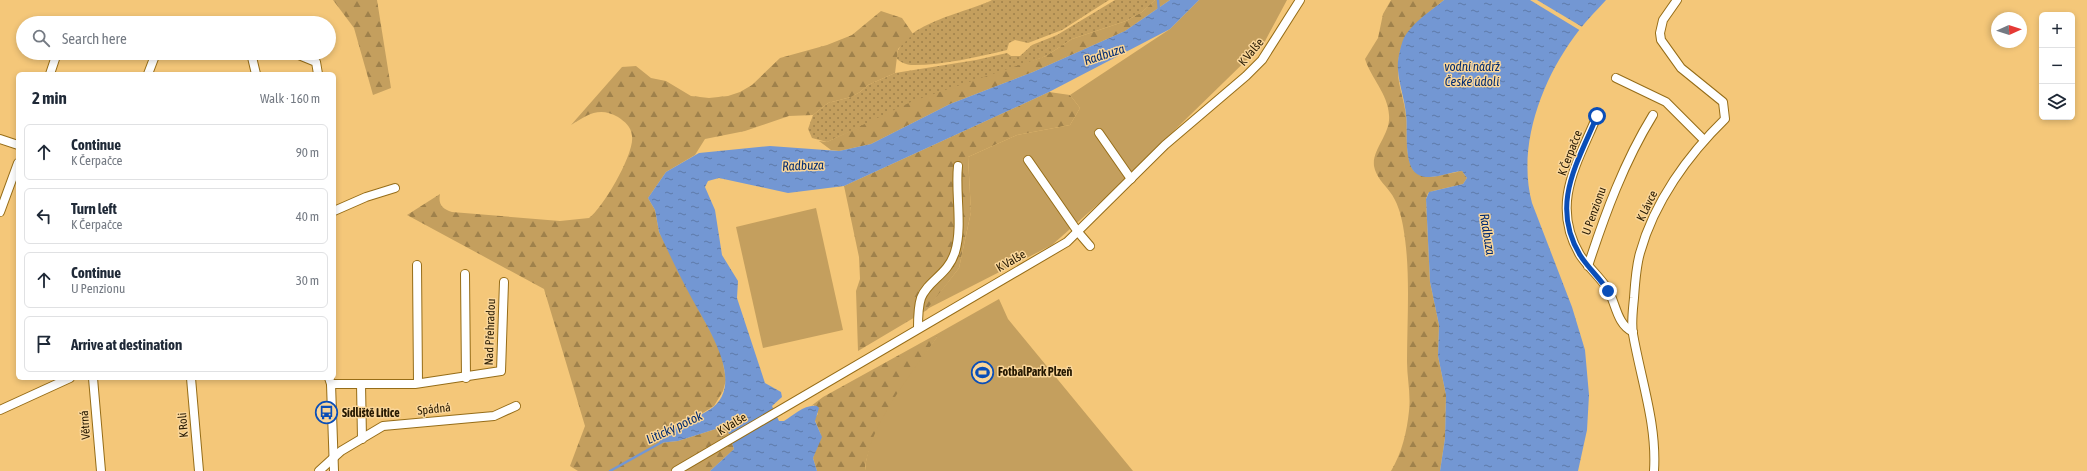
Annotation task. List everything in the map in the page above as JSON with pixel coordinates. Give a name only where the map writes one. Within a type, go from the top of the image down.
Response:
[{"type":"street","name":"K Valše","points":[[676,471],[1067,242],[1165,145],[1246,76],[1262,60],[1300,0]]},
{"type":"street","name":"K Lávce","points":[[1654,471],[1655,454],[1651,420],[1633,332],[1635,279],[1640,253],[1652,221],[1668,191],[1704,140],[1725,119],[1725,107],[1723,102],[1681,68],[1661,40],[1660,33],[1663,20],[1677,0]]},
{"type":"street","points":[[51,72],[55,60]]},
{"type":"street","points":[[149,72],[153,60]]},
{"type":"street","points":[[253,60],[256,72]]},
{"type":"street","points":[[311,60],[316,62],[318,72]]},
{"type":"street","points":[[1616,78],[1666,102],[1704,140]]},
{"type":"street","name":"U Penzionu","points":[[1588,266],[1617,184],[1653,115]]},
{"type":"street","name":"K Čerpačce","points":[[1588,266],[1568,230],[1566,220],[1566,199],[1597,116]]},
{"type":"street","points":[[1100,133],[1131,179]]},
{"type":"street","points":[[0,139],[16,144]]},
{"type":"street","points":[[1028,160],[1078,232],[1090,246]]},
{"type":"street","points":[[918,328],[921,297],[928,286],[942,275],[951,264],[956,250],[958,226],[958,166]]},
{"type":"street","points":[[0,212],[16,168]]},
{"type":"street","points":[[336,210],[366,197],[395,188]]},
{"type":"street","points":[[417,265],[418,384]]},
{"type":"street","points":[[1588,266],[1608,291],[1623,324],[1633,332]]},
{"type":"street","name":"Nad Přehradou","points":[[465,274],[466,378]]},
{"type":"street","name":"Nad Přehradou","points":[[330,381],[361,384],[418,384],[501,372],[504,282]]},
{"type":"street","points":[[0,410],[66,380]]},
{"type":"street","name":"Větrná","points":[[93,380],[101,471]]},
{"type":"street","name":"K Roli","points":[[191,380],[199,471]]},
{"type":"street","points":[[330,381],[334,471]]},
{"type":"street","points":[[361,384],[362,439]]},
{"type":"street","name":"Spádná","points":[[319,471],[333,457],[384,426],[494,416],[516,406]]},
{"type":"green space","points":[[333,0],[377,0],[391,88],[373,95],[354,28]]},
{"type":"green space","points":[[992,0],[1109,0],[1062,30],[1028,43],[1015,40],[1009,43],[1007,50],[960,60],[925,65],[909,65],[897,59],[900,47],[908,37],[920,28]]},
{"type":"green space","points":[[1115,0],[1155,0],[1142,12],[1126,21],[1072,39],[1046,56],[882,117],[827,142],[812,138],[808,129],[813,115],[828,103],[851,97],[868,85],[895,73],[976,60],[1007,53],[1011,56],[1020,56],[1032,45],[1057,35]]},
{"type":"green space","points":[[1155,0],[1170,0],[1125,31],[1033,72],[950,104],[871,144],[839,151],[831,150],[819,141],[827,142],[913,101],[1046,56],[1072,39],[1126,21],[1142,12]]},
{"type":"green space","points":[[1199,0],[1287,0],[1264,43],[1105,198],[1052,245],[927,309],[959,268],[971,212],[968,157],[1017,135],[1070,125],[1080,108],[1070,95],[1170,29]]},
{"type":"green space","points":[[1391,0],[1444,0],[1418,22],[1406,38],[1401,48],[1398,77],[1407,124],[1409,159],[1414,171],[1432,177],[1462,171],[1467,178],[1463,184],[1428,193],[1426,199],[1430,282],[1439,325],[1438,356],[1446,395],[1445,438],[1440,471],[1391,471],[1403,442],[1407,426],[1409,405],[1407,362],[1407,259],[1403,226],[1395,199],[1378,177],[1374,166],[1376,154],[1387,129],[1389,115],[1383,93],[1371,73],[1365,59],[1378,38],[1383,14]]},
{"type":"green space","points":[[881,11],[902,18],[913,34],[898,49],[895,73],[868,85],[851,97],[828,103],[813,115],[789,116],[745,131],[705,139],[695,155],[666,172],[648,198],[655,210],[659,232],[721,352],[726,380],[723,391],[714,406],[678,428],[659,443],[678,441],[722,427],[728,431],[734,449],[710,471],[578,471],[570,466],[585,426],[544,289],[407,215],[440,194],[440,203],[442,206],[452,212],[560,221],[589,218],[602,203],[617,180],[629,155],[632,144],[632,136],[629,127],[623,121],[618,117],[605,112],[593,113],[571,125],[622,67],[636,66],[651,78],[666,81],[691,96],[709,98],[728,96],[740,92],[752,85],[780,58],[827,45],[852,35]]},
{"type":"green space","points":[[1049,92],[1070,95],[1080,108],[1070,125],[1017,135],[968,157],[971,212],[959,268],[927,310],[858,351],[856,291],[860,279],[859,257],[844,186]]},
{"type":"green space","points":[[816,208],[843,330],[763,348],[736,227]]},
{"type":"green space","name":"FotbalPark Plzeň","points":[[999,299],[1008,319],[1133,471],[865,471],[868,454],[882,418],[904,383],[937,337],[937,334]]},
{"type":"green space","points":[[937,334],[937,337],[883,420],[868,455],[865,471],[817,471],[813,458],[821,435],[814,418],[818,414],[814,405],[811,406],[823,397]]},
{"type":"water","name":"Radbuza","points":[[1170,0],[1199,0],[1170,29],[1049,92],[844,186],[788,193],[719,178],[708,181],[705,187],[715,210],[722,255],[738,281],[737,298],[765,383],[781,392],[782,397],[772,406],[779,421],[784,421],[800,410],[808,407],[817,406],[819,408],[815,421],[822,437],[813,458],[817,471],[710,471],[734,449],[728,431],[722,427],[678,441],[659,443],[667,433],[673,429],[709,410],[720,399],[725,386],[725,370],[720,354],[659,232],[655,210],[648,198],[666,172],[699,153],[770,146],[839,151],[871,144],[950,104],[1033,72],[1125,31]]},
{"type":"water","name":"vodní nádrž České údolí","points":[[1444,0],[1606,0],[1574,37],[1551,74],[1535,116],[1530,138],[1528,160],[1528,182],[1532,203],[1572,307],[1585,350],[1589,395],[1587,430],[1578,471],[1440,471],[1445,438],[1446,395],[1438,356],[1439,325],[1430,282],[1426,199],[1429,192],[1463,184],[1467,178],[1462,171],[1428,177],[1417,174],[1413,169],[1408,155],[1405,109],[1398,59],[1403,40],[1411,28]]},
{"type":"pier","points":[[1530,0],[1537,0],[1584,28],[1581,31]]},
{"type":"waterway","points":[[1158,0],[1159,11]]},
{"type":"waterway","name":"Litický potok","points":[[610,471],[662,442]]},
{"type":"place","name":"FotbalPark Plzeň","points":[[983,372]]},
{"type":"place","name":"Sídliště Litice","points":[[327,413]]},
{"type":"route","points":[[1597,116],[1567,194],[1566,220],[1568,230],[1580,254],[1608,291]]}]
